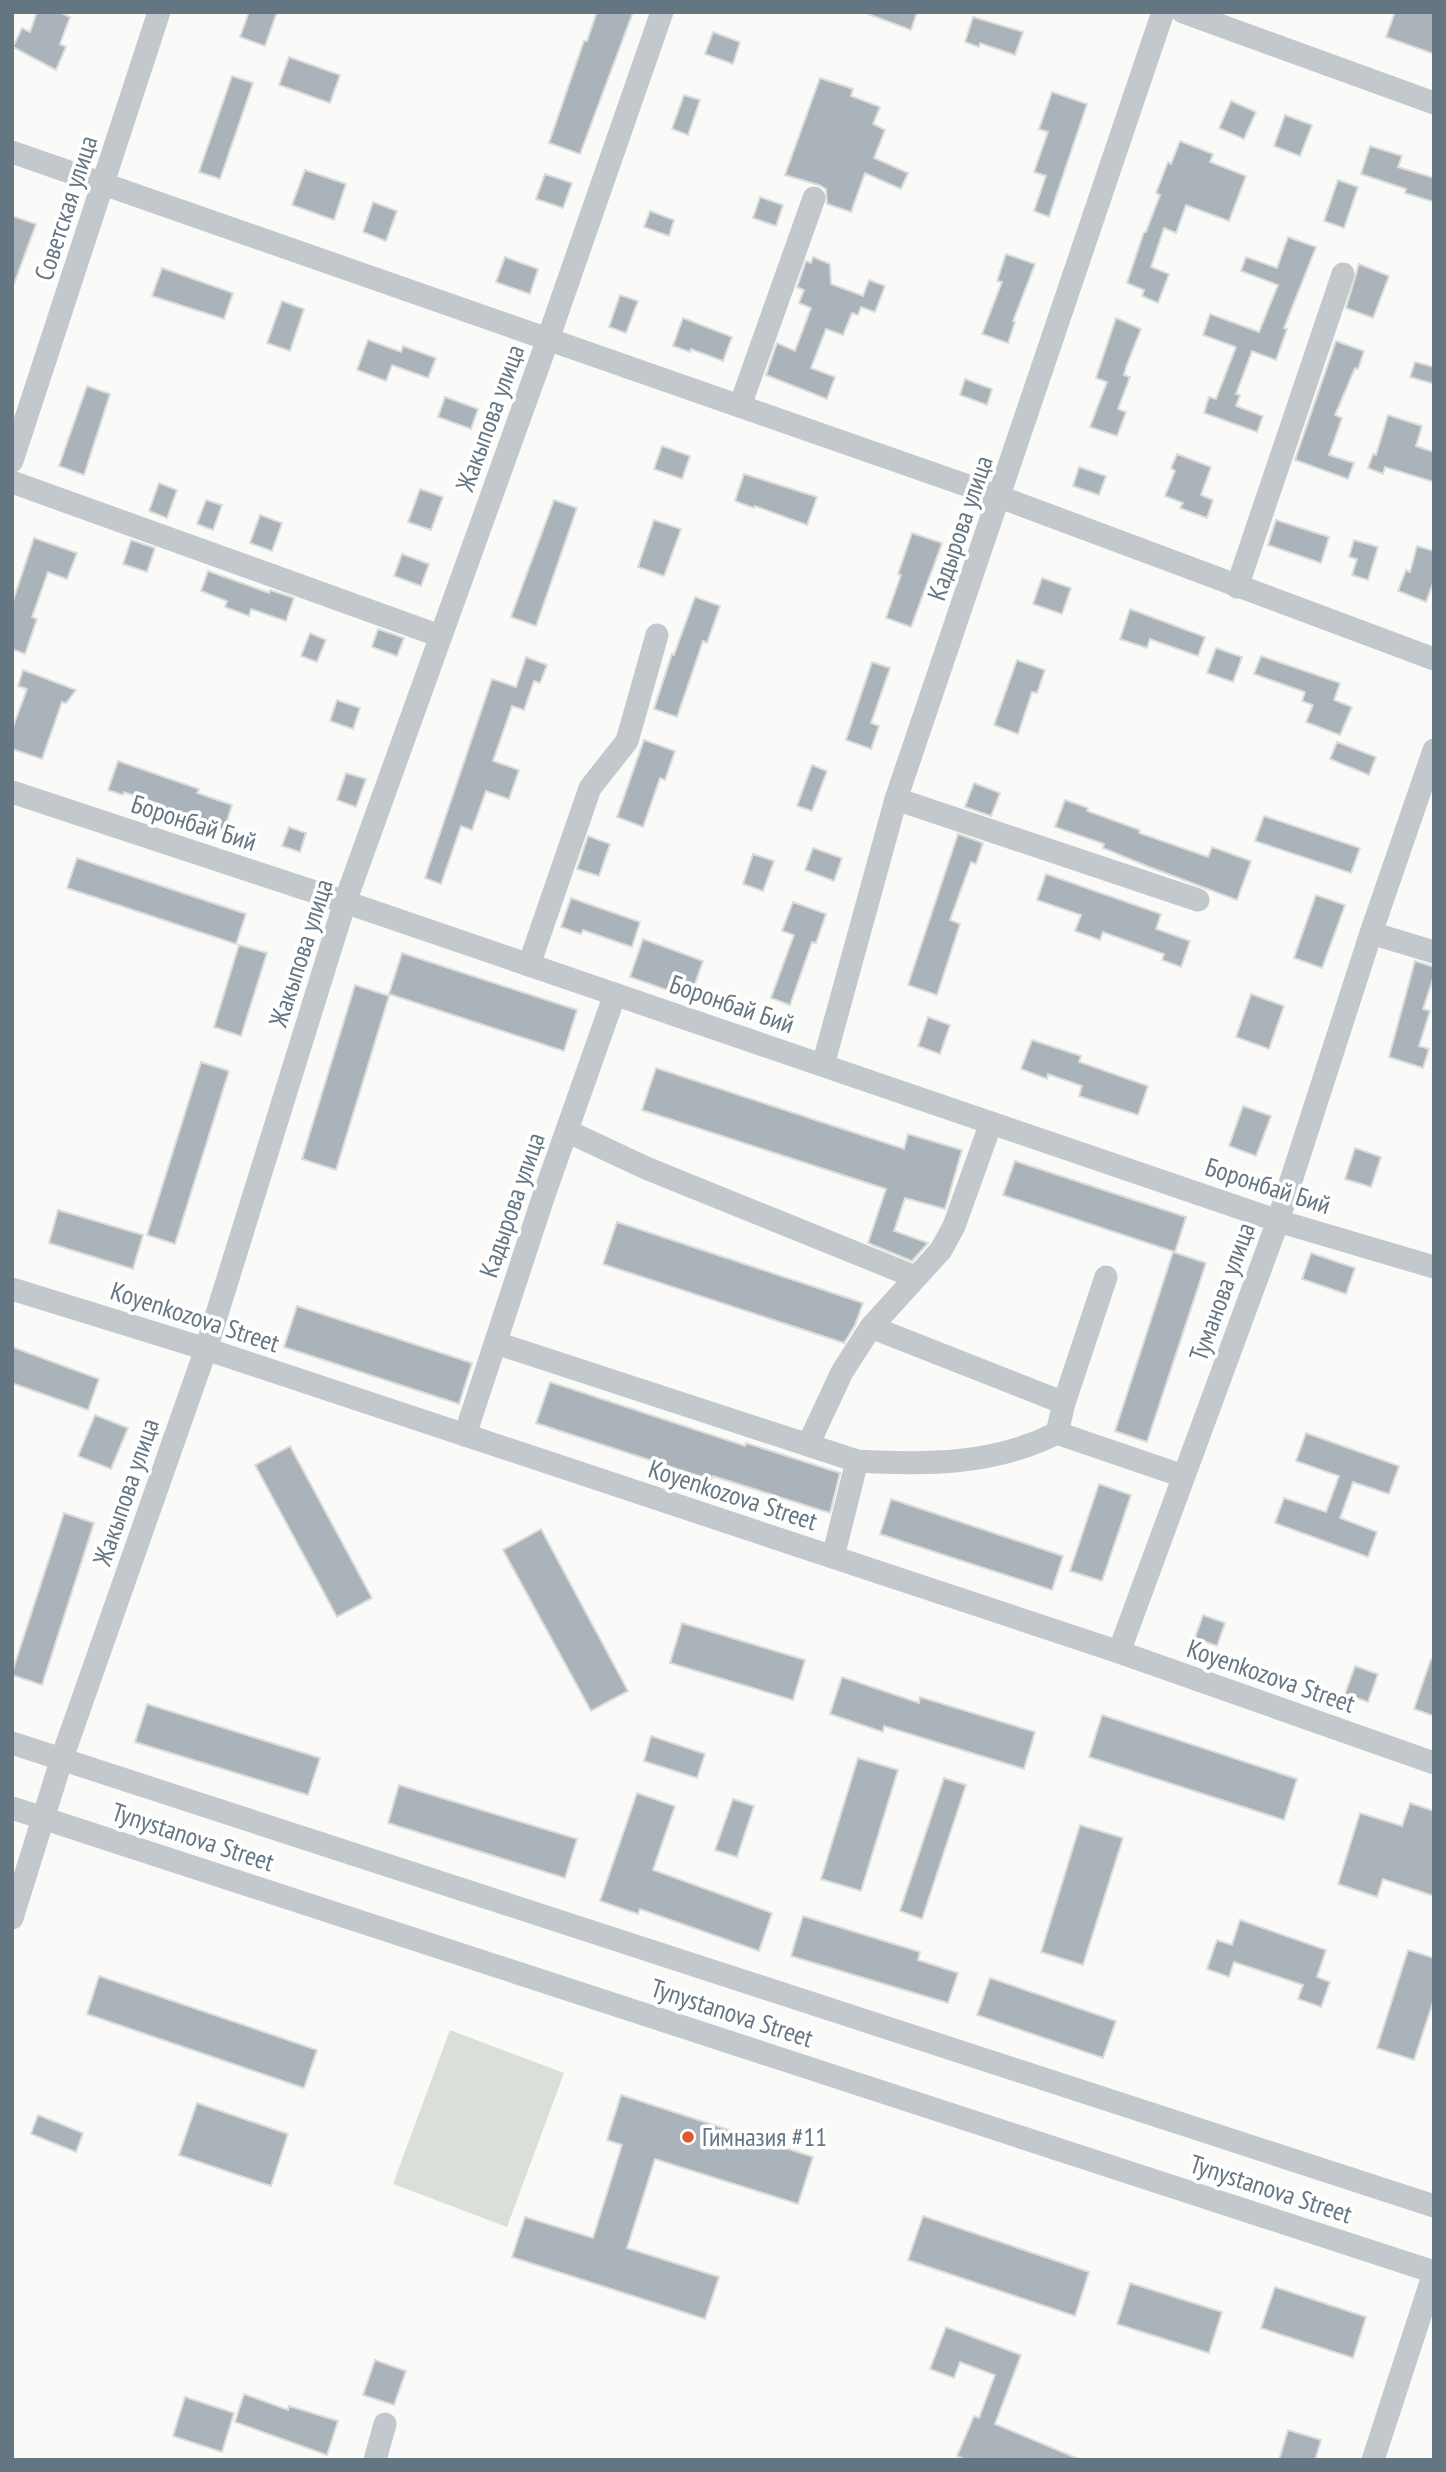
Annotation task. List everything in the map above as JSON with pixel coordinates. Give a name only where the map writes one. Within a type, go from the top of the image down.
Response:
[{"type":"street","name":"Советская улица","points":[[12,461],[159,12]]},
{"type":"street","name":"Жакыпова улица","points":[[12,1918],[62,1758],[206,1349],[345,902],[548,339],[662,12]]},
{"type":"street","name":"Кадырова улица","points":[[823,1065],[896,799],[1163,12]]},
{"type":"street","points":[[1183,12],[1434,103]]},
{"type":"street","points":[[12,152],[1000,497],[1434,659]]},
{"type":"street","points":[[740,406],[814,198]]},
{"type":"street","points":[[1237,587],[1343,274]]},
{"type":"street","points":[[12,482],[440,636]]},
{"type":"street","points":[[530,965],[590,788],[627,741],[657,635]]},
{"type":"street","name":"Туманова улица","points":[[1119,1652],[1278,1221],[1371,933],[1434,750]]},
{"type":"street","name":"Боронбай Бий","points":[[12,792],[345,902],[1278,1221],[1434,1267]]},
{"type":"street","points":[[896,799],[1198,900]]},
{"type":"street","points":[[1371,933],[1434,952]]},
{"type":"street","name":"Кадырова улица","points":[[465,1435],[615,994]]},
{"type":"street","points":[[808,1445],[842,1372],[871,1326],[941,1250],[954,1227],[991,1123]]},
{"type":"street","points":[[567,1131],[646,1168],[915,1277]]},
{"type":"street","points":[[1057,1433],[1064,1403],[1106,1277]]},
{"type":"street","name":"Koyenkozova Street","points":[[12,1289],[206,1349],[1119,1652],[1434,1763]]},
{"type":"street","points":[[871,1326],[1064,1403]]},
{"type":"street","points":[[496,1343],[856,1461],[908,1464],[978,1459],[1031,1446],[1057,1433],[1183,1476]]},
{"type":"street","points":[[833,1557],[856,1461]]},
{"type":"street","name":"Tynystanova Street","points":[[12,1743],[1434,2206]]},
{"type":"street","name":"Tynystanova Street","points":[[12,1808],[1434,2273]]},
{"type":"street","points":[[1373,2460],[1434,2273]]},
{"type":"street","points":[[375,2460],[385,2424]]},
{"type":"shaded area","points":[[450,2030],[564,2073],[507,2227],[393,2184]]},
{"type":"building","points":[[37,12],[59,12],[70,17],[60,44],[66,47],[56,70],[13,47],[22,28],[30,32]]},
{"type":"building","points":[[249,12],[277,12],[265,46],[240,37]]},
{"type":"building","points":[[597,12],[633,12],[580,154],[549,143],[584,41],[587,41]]},
{"type":"building","points":[[868,12],[917,12],[911,30]]},
{"type":"building","points":[[1395,12],[1434,12],[1434,54],[1386,37]]},
{"type":"building","points":[[973,17],[1023,32],[1015,55],[980,43],[979,47],[965,42]]},
{"type":"building","points":[[713,32],[740,42],[733,64],[705,54]]},
{"type":"building","points":[[289,57],[340,75],[330,103],[279,85]]},
{"type":"building","points":[[232,76],[253,83],[220,179],[199,172]]},
{"type":"building","points":[[820,78],[853,89],[851,96],[880,107],[873,124],[885,130],[874,158],[908,173],[901,189],[865,173],[851,212],[827,204],[826,189],[819,185],[785,175]]},
{"type":"building","points":[[1052,92],[1087,104],[1049,217],[1034,211],[1046,176],[1034,172],[1048,132],[1039,129]]},
{"type":"building","points":[[684,95],[700,100],[688,135],[672,129]]},
{"type":"building","points":[[1231,101],[1256,112],[1244,139],[1219,128]]},
{"type":"building","points":[[1285,115],[1312,125],[1300,156],[1274,146]]},
{"type":"building","points":[[1180,141],[1213,154],[1210,162],[1246,176],[1229,221],[1186,205],[1176,233],[1164,228],[1151,267],[1169,274],[1158,303],[1142,296],[1144,290],[1127,283],[1160,195],[1156,193]]},
{"type":"building","points":[[1370,146],[1402,156],[1398,167],[1434,178],[1434,202],[1405,193],[1406,189],[1361,174]]},
{"type":"building","points":[[305,170],[346,184],[334,220],[292,205]]},
{"type":"building","points":[[545,174],[572,183],[563,208],[536,199]]},
{"type":"building","points":[[1338,180],[1358,187],[1344,228],[1324,221]]},
{"type":"building","points":[[760,197],[783,205],[776,226],[753,218]]},
{"type":"building","points":[[373,202],[397,211],[386,241],[363,232]]},
{"type":"building","points":[[650,211],[674,220],[669,236],[644,227]]},
{"type":"building","points":[[12,216],[36,224],[14,284],[12,284]]},
{"type":"building","points":[[1288,237],[1316,247],[1284,328],[1287,329],[1276,360],[1252,351],[1236,394],[1240,395],[1236,406],[1263,416],[1257,432],[1204,413],[1209,397],[1216,399],[1236,347],[1203,335],[1210,314],[1259,332],[1278,285],[1241,271],[1246,257],[1277,268]]},
{"type":"building","points":[[1006,254],[1035,264],[1013,321],[1015,322],[1008,343],[982,334],[1002,282],[997,281]]},
{"type":"building","points":[[505,257],[538,269],[530,294],[496,282]]},
{"type":"building","points":[[813,257],[830,264],[831,284],[863,296],[869,280],[885,286],[875,312],[861,307],[858,315],[852,313],[843,335],[826,329],[811,368],[835,377],[827,399],[766,375],[777,343],[795,351],[811,308],[799,303],[804,290],[797,287],[806,261],[811,263]]},
{"type":"building","points":[[1359,264],[1389,276],[1373,318],[1346,308]]},
{"type":"building","points":[[162,268],[233,293],[224,319],[152,296]]},
{"type":"building","points":[[620,295],[638,301],[626,333],[609,327]]},
{"type":"building","points":[[282,301],[304,309],[290,351],[267,343]]},
{"type":"building","points":[[683,318],[732,337],[723,361],[691,349],[690,352],[673,346]]},
{"type":"building","points":[[1116,318],[1141,329],[1124,375],[1130,377],[1118,409],[1126,412],[1117,436],[1090,427],[1107,382],[1096,378]]},
{"type":"building","points":[[368,340],[401,352],[403,346],[436,358],[428,378],[392,365],[386,381],[357,370]]},
{"type":"building","points":[[1336,341],[1364,351],[1335,415],[1342,418],[1329,455],[1354,463],[1348,479],[1295,460]]},
{"type":"building","points":[[1415,362],[1434,367],[1434,384],[1410,377]]},
{"type":"building","points":[[965,379],[992,389],[987,405],[960,395]]},
{"type":"building","points":[[87,386],[110,394],[84,475],[59,466]]},
{"type":"building","points":[[445,397],[478,409],[471,429],[438,417]]},
{"type":"building","points":[[1388,415],[1422,426],[1416,446],[1434,452],[1434,482],[1385,467],[1383,474],[1368,468],[1373,454],[1376,455]]},
{"type":"building","points":[[662,446],[690,456],[682,479],[654,469]]},
{"type":"building","points":[[1177,454],[1211,467],[1201,495],[1213,500],[1207,518],[1180,508],[1183,503],[1165,496],[1175,471],[1171,468]]},
{"type":"building","points":[[1079,467],[1106,476],[1099,495],[1073,486]]},
{"type":"building","points":[[744,474],[817,497],[807,525],[735,501]]},
{"type":"building","points":[[159,483],[177,490],[167,518],[149,511]]},
{"type":"building","points":[[420,489],[443,497],[431,530],[408,522]]},
{"type":"building","points":[[206,500],[222,505],[213,530],[197,524]]},
{"type":"building","points":[[554,500],[577,508],[536,626],[511,617]]},
{"type":"building","points":[[260,515],[282,523],[272,551],[250,543]]},
{"type":"building","points":[[654,520],[681,529],[664,576],[638,567]]},
{"type":"building","points":[[1276,520],[1329,537],[1321,563],[1268,545]]},
{"type":"building","points":[[912,533],[942,543],[911,627],[886,618]]},
{"type":"building","points":[[34,538],[77,553],[67,579],[48,572],[32,617],[37,619],[25,654],[12,649],[12,604]]},
{"type":"building","points":[[131,540],[155,548],[147,572],[123,564]]},
{"type":"building","points":[[1354,540],[1378,547],[1368,580],[1352,575],[1357,559],[1349,557]]},
{"type":"building","points":[[1417,546],[1434,551],[1434,580],[1426,602],[1398,591],[1406,570],[1410,572]]},
{"type":"building","points":[[402,554],[429,564],[421,586],[394,576]]},
{"type":"building","points":[[208,571],[269,593],[270,590],[294,598],[286,621],[251,609],[249,616],[225,607],[227,601],[201,591]]},
{"type":"building","points":[[1042,578],[1071,588],[1062,614],[1033,604]]},
{"type":"building","points":[[695,597],[720,606],[707,643],[703,641],[677,717],[654,709]]},
{"type":"building","points":[[1130,609],[1205,637],[1198,656],[1150,639],[1147,648],[1120,639]]},
{"type":"building","points":[[378,629],[404,638],[397,656],[372,647]]},
{"type":"building","points":[[310,633],[326,640],[317,662],[301,656]]},
{"type":"building","points":[[1216,648],[1242,657],[1233,682],[1207,673]]},
{"type":"building","points":[[1261,656],[1340,683],[1334,700],[1352,707],[1340,735],[1306,722],[1313,705],[1302,701],[1305,692],[1254,674]]},
{"type":"building","points":[[526,657],[547,665],[540,683],[534,681],[524,710],[512,706],[493,761],[519,770],[509,799],[486,791],[472,830],[461,826],[441,884],[425,878],[492,679],[516,687]]},
{"type":"building","points":[[1017,660],[1045,670],[1037,693],[1032,692],[1018,734],[994,725]]},
{"type":"building","points":[[872,662],[890,668],[871,723],[879,726],[871,749],[846,740]]},
{"type":"building","points":[[23,670],[76,690],[66,703],[62,702],[42,759],[12,749],[12,730],[27,689],[18,686]]},
{"type":"building","points":[[337,700],[360,708],[353,729],[330,721]]},
{"type":"building","points":[[644,740],[675,751],[665,780],[660,778],[643,827],[617,817]]},
{"type":"building","points":[[1337,742],[1376,757],[1369,775],[1330,759]]},
{"type":"building","points":[[118,761],[199,789],[197,793],[232,805],[224,830],[161,810],[162,805],[124,792],[123,795],[108,790]]},
{"type":"building","points":[[812,765],[827,771],[812,811],[797,806]]},
{"type":"building","points":[[346,773],[366,779],[356,807],[337,800]]},
{"type":"building","points":[[974,783],[1000,793],[991,816],[965,807]]},
{"type":"building","points":[[1065,800],[1140,830],[1139,833],[1208,857],[1212,847],[1251,861],[1237,900],[1103,848],[1104,844],[1055,827]]},
{"type":"building","points":[[1264,816],[1360,848],[1351,873],[1255,841]]},
{"type":"building","points":[[289,827],[306,833],[300,852],[282,846]]},
{"type":"building","points":[[958,834],[983,843],[976,864],[971,862],[950,920],[960,924],[937,995],[908,985]]},
{"type":"building","points":[[588,836],[610,844],[599,876],[577,869]]},
{"type":"building","points":[[813,848],[842,858],[834,881],[805,870]]},
{"type":"building","points":[[753,854],[774,861],[763,891],[743,884]]},
{"type":"building","points":[[77,858],[246,914],[236,944],[67,888]]},
{"type":"building","points":[[1046,874],[1161,914],[1156,929],[1190,941],[1181,967],[1162,960],[1164,954],[1103,932],[1100,940],[1075,931],[1081,915],[1037,900]]},
{"type":"building","points":[[1316,895],[1345,905],[1322,968],[1294,958]]},
{"type":"building","points":[[571,898],[640,922],[632,947],[583,930],[581,934],[561,927]]},
{"type":"building","points":[[793,902],[826,914],[816,943],[812,942],[790,1005],[771,998],[794,935],[782,931]]},
{"type":"building","points":[[643,939],[703,961],[690,998],[630,977]]},
{"type":"building","points":[[239,945],[267,953],[241,1036],[214,1027]]},
{"type":"building","points":[[402,953],[577,1010],[564,1051],[389,994]]},
{"type":"building","points":[[1415,961],[1434,967],[1423,1009],[1430,1011],[1419,1046],[1429,1049],[1423,1068],[1389,1057]]},
{"type":"building","points":[[355,985],[389,996],[336,1170],[302,1159]]},
{"type":"building","points":[[1251,994],[1284,1006],[1269,1049],[1236,1037]]},
{"type":"building","points":[[928,1017],[950,1025],[940,1054],[918,1046]]},
{"type":"building","points":[[1032,1040],[1081,1056],[1079,1062],[1148,1086],[1138,1115],[1079,1096],[1082,1086],[1048,1074],[1047,1079],[1021,1069]]},
{"type":"building","points":[[201,1062],[229,1071],[175,1244],[147,1235]]},
{"type":"building","points":[[656,1068],[904,1149],[908,1134],[962,1150],[945,1209],[905,1198],[894,1231],[928,1243],[912,1261],[868,1243],[886,1189],[642,1110]]},
{"type":"building","points":[[1243,1106],[1271,1116],[1256,1156],[1229,1146]]},
{"type":"building","points":[[1355,1148],[1381,1157],[1371,1187],[1345,1179]]},
{"type":"building","points":[[1015,1161],[1186,1217],[1175,1252],[1003,1195]]},
{"type":"building","points":[[58,1210],[143,1235],[133,1269],[49,1243]]},
{"type":"building","points":[[617,1222],[863,1303],[855,1325],[844,1343],[603,1264]]},
{"type":"building","points":[[1173,1252],[1206,1263],[1147,1442],[1115,1431]]},
{"type":"building","points":[[1311,1253],[1355,1268],[1346,1294],[1302,1279]]},
{"type":"building","points":[[297,1306],[472,1363],[459,1404],[284,1347]]},
{"type":"building","points":[[12,1347],[99,1379],[88,1410],[12,1383]]},
{"type":"building","points":[[550,1382],[745,1446],[746,1443],[840,1473],[830,1513],[713,1476],[711,1480],[536,1423]]},
{"type":"building","points":[[95,1415],[128,1428],[111,1469],[78,1456]]},
{"type":"building","points":[[1306,1433],[1399,1466],[1389,1494],[1353,1482],[1340,1518],[1377,1532],[1368,1557],[1275,1523],[1284,1498],[1326,1512],[1339,1476],[1296,1461]]},
{"type":"building","points":[[290,1446],[372,1598],[337,1617],[255,1465]]},
{"type":"building","points":[[1099,1484],[1131,1495],[1102,1581],[1070,1571]]},
{"type":"building","points":[[891,1499],[1063,1556],[1052,1590],[880,1534]]},
{"type":"building","points":[[64,1513],[94,1523],[42,1685],[12,1673]]},
{"type":"building","points":[[541,1529],[628,1691],[591,1711],[503,1550]]},
{"type":"building","points":[[1203,1615],[1225,1623],[1217,1646],[1195,1638]]},
{"type":"building","points":[[682,1623],[805,1660],[793,1700],[670,1663]]},
{"type":"building","points":[[1431,1659],[1434,1660],[1434,1716],[1414,1709]]},
{"type":"building","points":[[1355,1666],[1378,1674],[1368,1702],[1345,1694]]},
{"type":"building","points":[[842,1677],[919,1703],[920,1697],[1035,1732],[1024,1769],[884,1726],[883,1732],[830,1714]]},
{"type":"building","points":[[147,1704],[320,1758],[308,1795],[135,1742]]},
{"type":"building","points":[[1102,1715],[1297,1779],[1284,1820],[1089,1757]]},
{"type":"building","points":[[651,1736],[705,1754],[697,1778],[644,1761]]},
{"type":"building","points":[[858,1758],[898,1770],[861,1891],[821,1879]]},
{"type":"building","points":[[944,1778],[966,1785],[922,1919],[900,1911]]},
{"type":"building","points":[[399,1785],[577,1839],[565,1878],[388,1823]]},
{"type":"building","points":[[637,1793],[675,1806],[653,1870],[772,1913],[759,1951],[640,1909],[638,1914],[600,1901]]},
{"type":"building","points":[[733,1799],[754,1806],[737,1857],[715,1850]]},
{"type":"building","points":[[1410,1803],[1434,1811],[1434,1896],[1383,1879],[1377,1897],[1338,1884],[1360,1813],[1402,1826]]},
{"type":"building","points":[[1080,1825],[1123,1838],[1083,1965],[1041,1952]]},
{"type":"building","points":[[803,1916],[920,1952],[918,1960],[958,1973],[948,2003],[791,1956]]},
{"type":"building","points":[[1240,1920],[1326,1950],[1317,1977],[1330,1982],[1321,2007],[1298,1999],[1303,1985],[1234,1962],[1229,1977],[1207,1969],[1217,1940],[1232,1945]]},
{"type":"building","points":[[1408,1950],[1434,1958],[1434,1999],[1414,2060],[1377,2048]]},
{"type":"building","points":[[99,1976],[317,2050],[304,2088],[87,2014]]},
{"type":"building","points":[[990,1978],[1116,2021],[1103,2058],[977,2015]]},
{"type":"building","points":[[621,2095],[813,2157],[798,2204],[655,2159],[627,2248],[719,2277],[705,2319],[512,2257],[525,2217],[593,2238],[622,2145],[607,2140]]},
{"type":"building","points":[[197,2103],[288,2134],[271,2186],[179,2155]]},
{"type":"building","points":[[38,2115],[83,2133],[76,2152],[31,2134]]},
{"type":"building","points":[[923,2216],[1089,2272],[1075,2316],[908,2260]]},
{"type":"building","points":[[1130,2283],[1222,2312],[1209,2353],[1117,2324]]},
{"type":"building","points":[[1275,2287],[1366,2317],[1353,2358],[1261,2328]]},
{"type":"building","points":[[946,2327],[1021,2355],[995,2424],[1081,2460],[967,2460],[957,2456],[974,2416],[979,2418],[995,2375],[960,2362],[954,2378],[930,2369]]},
{"type":"building","points":[[375,2360],[406,2371],[394,2405],[363,2395]]},
{"type":"building","points":[[244,2394],[288,2410],[289,2406],[338,2421],[327,2455],[235,2422]]},
{"type":"building","points":[[185,2397],[234,2413],[222,2452],[173,2436]]},
{"type":"building","points":[[1288,2430],[1321,2440],[1315,2460],[1279,2460]]},
{"type":"place","name":"Гимназия #11","points":[[688,2137]]}]
